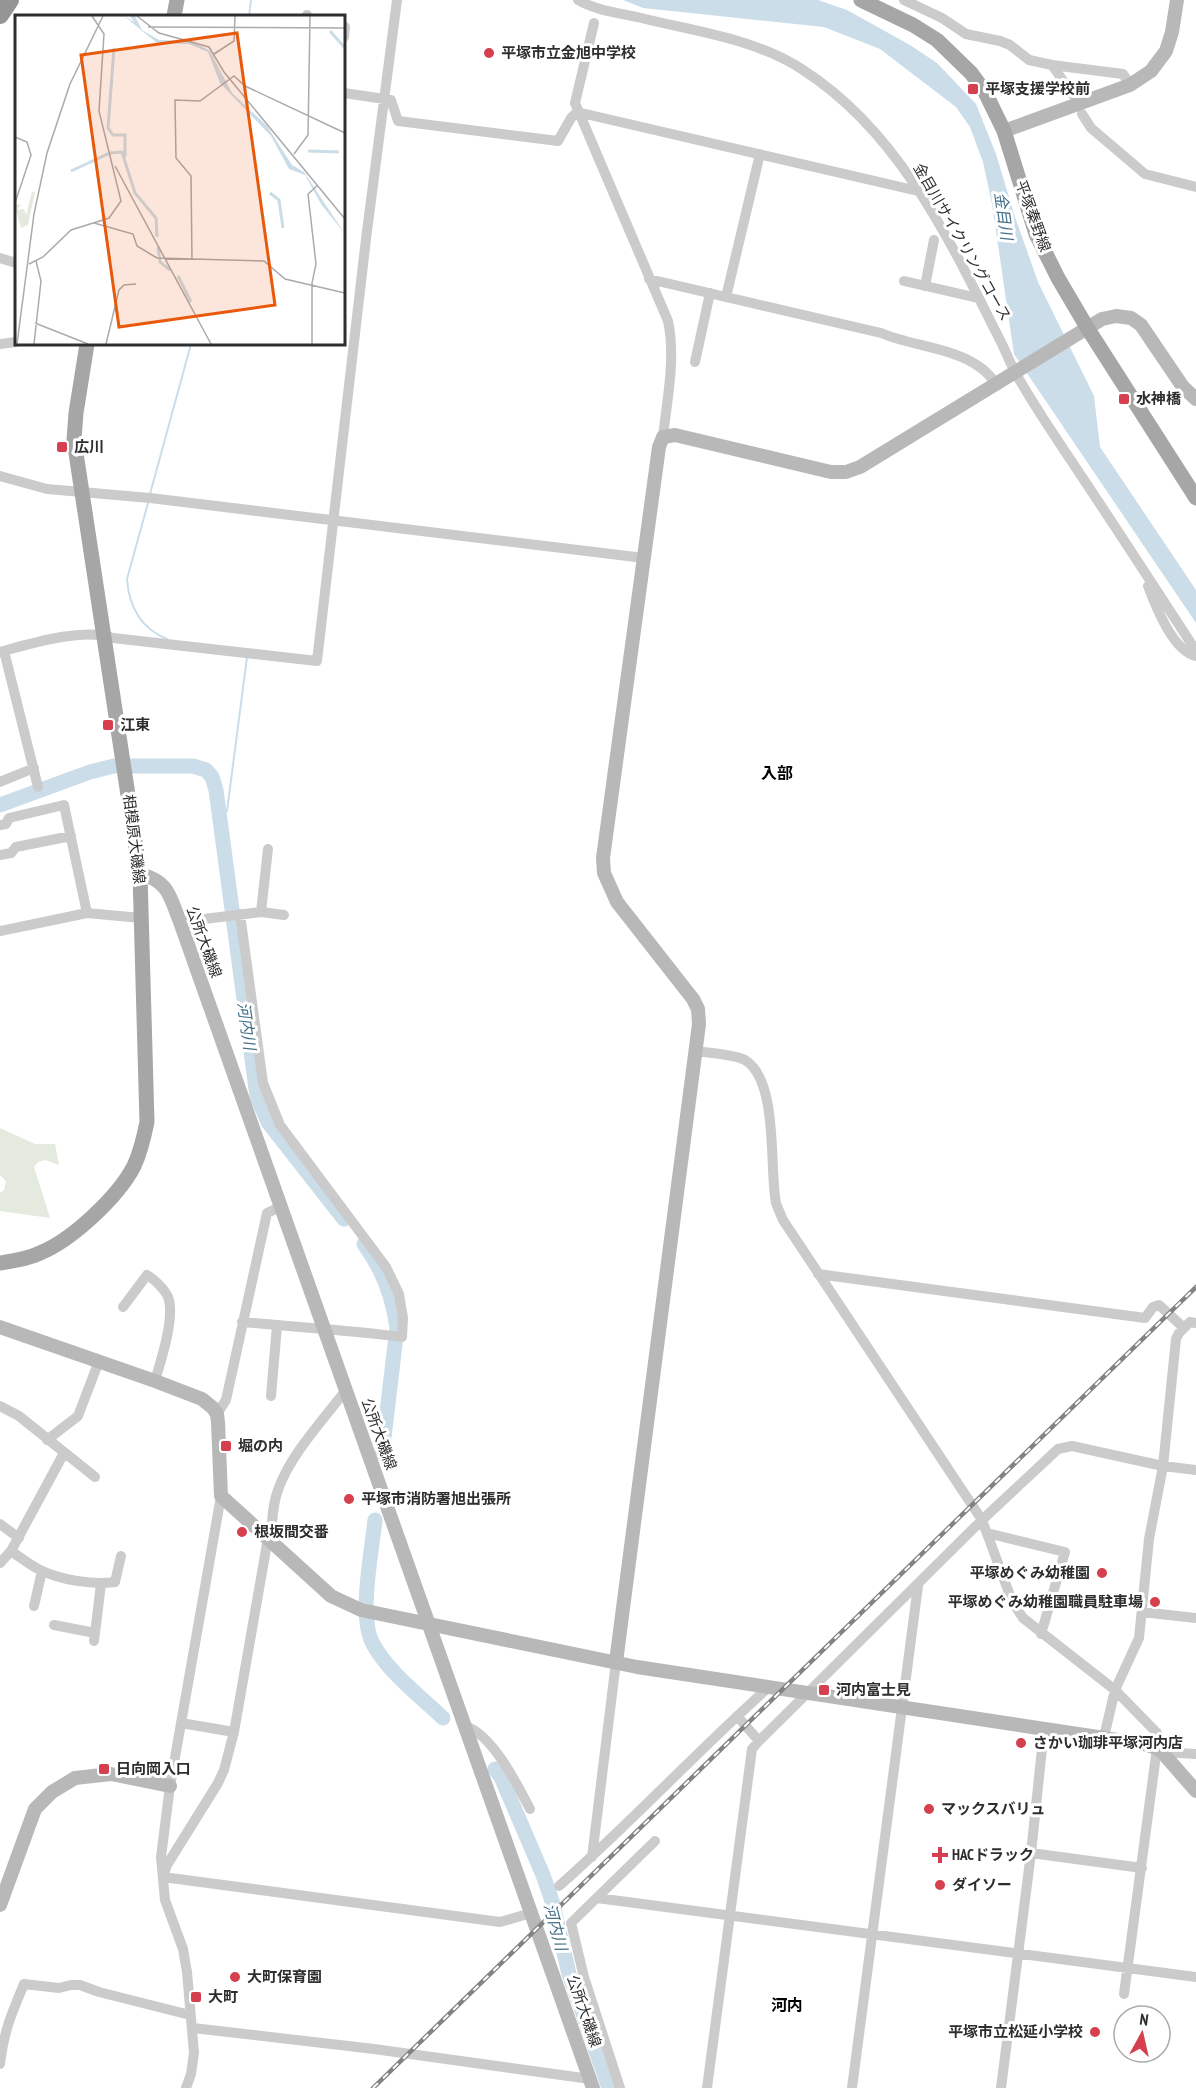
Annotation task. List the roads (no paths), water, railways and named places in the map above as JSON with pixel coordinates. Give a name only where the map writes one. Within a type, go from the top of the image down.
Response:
[{"type":"highway","points":[[0,15],[10,0]]},
{"type":"main road","points":[[174,15],[177,0]]},
{"type":"main road","name":"平塚秦野線","points":[[861,0],[913,25],[937,40],[971,73],[985,92],[1004,131],[1036,234],[1058,278],[1196,498]]},
{"type":"main road","name":"相模原大磯線","points":[[0,1263],[39,1254],[80,1228],[117,1190],[133,1168],[144,1142],[147,1122],[140,874],[74,440],[87,345]]},
{"type":"street","points":[[38,787],[2,652],[66,637],[103,634],[113,638],[317,661],[397,0]]},
{"type":"street","name":"金目川サイクリングコース","points":[[578,0],[602,9],[737,41],[790,62],[833,91],[871,127],[918,191],[978,298],[1016,374],[1196,651]]},
{"type":"street","points":[[904,0],[942,18],[966,34],[1010,45],[1029,60],[1123,75],[1130,86]]},
{"type":"street","points":[[1004,131],[1130,86],[1150,70],[1166,51],[1172,32],[1177,0]]},
{"type":"street","points":[[592,1857],[699,1024],[698,1010],[693,999],[617,902],[604,873],[603,858],[659,447],[663,437],[672,338],[668,321],[574,103],[594,23]]},
{"type":"street","points":[[1052,64],[1073,95]]},
{"type":"street","points":[[345,93],[391,100],[398,121],[558,141],[577,112]]},
{"type":"street","points":[[577,112],[918,191]]},
{"type":"street","points":[[1082,114],[1091,129],[1145,174],[1196,187]]},
{"type":"street","points":[[726,297],[760,154]]},
{"type":"street","points":[[925,286],[934,240]]},
{"type":"street","points":[[0,258],[15,263]]},
{"type":"street","points":[[649,279],[880,333],[902,342],[956,354],[981,367],[998,384]]},
{"type":"street","points":[[904,281],[978,298]]},
{"type":"street","points":[[695,362],[710,293]]},
{"type":"street","points":[[663,437],[675,435],[831,471],[846,472],[860,467],[1016,374],[1102,319],[1116,316],[1131,318],[1142,325],[1183,387],[1196,399]]},
{"type":"street","points":[[0,344],[15,342]]},
{"type":"street","points":[[0,476],[47,489],[333,519],[644,558]]},
{"type":"street","points":[[1146,574],[1164,624],[1184,650],[1196,657]]},
{"type":"street","points":[[0,782],[34,768]]},
{"type":"street","points":[[0,825],[6,824],[9,818],[64,805],[87,913]]},
{"type":"street","points":[[0,855],[11,853],[16,847],[71,836]]},
{"type":"street","points":[[261,912],[268,849]]},
{"type":"street","name":"公所大磯線","points":[[140,874],[160,881],[180,922],[592,2083]]},
{"type":"street","points":[[180,922],[261,912],[284,915]]},
{"type":"street","points":[[0,931],[87,913],[141,918]]},
{"type":"street","points":[[236,915],[263,1083],[272,1107],[280,1125],[386,1267],[399,1294],[403,1318],[402,1337],[338,1329],[323,1330],[242,1322]]},
{"type":"street","points":[[695,1051],[742,1059],[749,1063],[757,1076],[766,1094],[770,1112],[774,1188],[777,1206],[783,1220],[982,1520],[1012,1601],[1023,1618],[1115,1690],[1157,1733],[1161,1741],[1124,1994]]},
{"type":"street","points":[[217,1414],[226,1400],[267,1213],[280,1207]]},
{"type":"street","points":[[818,1274],[1145,1318],[1153,1307],[1159,1305],[1184,1328]]},
{"type":"street","points":[[123,1307],[147,1275],[169,1299],[169,1326],[155,1381]]},
{"type":"street","points":[[1104,1737],[1115,1690],[1139,1638],[1149,1539],[1163,1466],[1176,1339],[1191,1322],[1196,1323]]},
{"type":"street","points":[[271,1396],[277,1326]]},
{"type":"street","points":[[0,1328],[202,1399],[217,1414],[222,1496],[170,1786],[161,1857],[165,1900],[183,1949],[187,1972],[194,2053],[186,2088]]},
{"type":"street","points":[[47,1440],[78,1416],[99,1361]]},
{"type":"street","points":[[163,1877],[167,1865],[224,1770],[234,1732],[278,1489],[308,1439],[346,1390]]},
{"type":"street","points":[[0,1406],[19,1416],[94,1477]]},
{"type":"street","points":[[707,2088],[752,1749],[982,1520],[1058,1449],[1072,1446],[1163,1466],[1196,1470]]},
{"type":"street","points":[[0,1563],[19,1538],[64,1453]]},
{"type":"street","points":[[222,1496],[331,1596],[375,1614],[616,1662],[1044,1730],[1104,1737],[1160,1750],[1196,1754]]},
{"type":"street","points":[[0,1524],[19,1538]]},
{"type":"street","points":[[987,1533],[1065,1552],[1041,1634]]},
{"type":"street","points":[[11,1551],[42,1571],[101,1584],[115,1582],[121,1556]]},
{"type":"street","points":[[34,1606],[42,1571]]},
{"type":"street","points":[[54,1625],[94,1637],[101,1584]]},
{"type":"street","points":[[852,2088],[918,1586]]},
{"type":"street","points":[[1142,1612],[1196,1618]]},
{"type":"street","points":[[559,1886],[770,1686]]},
{"type":"street","points":[[737,1716],[759,1741]]},
{"type":"street","points":[[182,1723],[234,1732]]},
{"type":"street","points":[[465,1726],[473,1728],[483,1736],[518,1786],[530,1809]]},
{"type":"street","points":[[1001,2088],[1044,1730]]},
{"type":"street","points":[[1160,1750],[1196,1791]]},
{"type":"street","points":[[0,1905],[4,1879],[35,1809],[52,1792],[75,1778],[111,1774],[170,1786]]},
{"type":"street","points":[[617,2087],[584,1977],[571,1923],[655,1841]]},
{"type":"street","points":[[1031,1853],[1142,1868]]},
{"type":"street","points":[[163,1877],[500,1922],[531,1913]]},
{"type":"street","points":[[597,1898],[1196,1977]]},
{"type":"street","points":[[0,2064],[3,2036],[8,2019],[24,1984],[59,1988],[80,1985],[190,2015]]},
{"type":"street","points":[[193,2028],[374,2049],[592,2083]]},
{"type":"water","name":"金目川","points":[[623,0],[818,0],[847,10],[910,45],[937,63],[976,104],[996,154],[1038,282],[1094,396],[1100,447],[1196,590],[1196,623],[1014,354],[992,204],[983,162],[970,127],[956,107],[880,49],[824,27],[643,8]]},
{"type":"waterway","points":[[249,15],[251,0]]},
{"type":"waterway","points":[[150,494],[191,345]]},
{"type":"waterway","points":[[148,503],[127,579],[128,589],[133,607],[143,623],[167,639]]},
{"type":"waterway","points":[[220,816],[227,811],[247,657]]},
{"type":"waterway","name":"河内川","points":[[0,805],[90,772],[114,766],[193,766],[206,770],[212,777],[216,790],[257,1096],[268,1122],[344,1219]]},
{"type":"waterway","name":"河内川","points":[[364,1244],[386,1284],[397,1328],[382,1454]]},
{"type":"waterway","name":"河内川","points":[[375,1520],[366,1601],[369,1632],[373,1644],[387,1665],[443,1718]]},
{"type":"waterway","name":"河内川","points":[[495,1769],[501,1777],[543,1875],[553,1904],[569,1974],[609,2088]]},
{"type":"railway","points":[[373,2088],[1196,1287]]},
{"type":"place","name":"平塚市立金旭中学校","points":[[489,53]]},
{"type":"place","name":"平塚支援学校前","points":[[973,89]]},
{"type":"place","name":"水神橋","points":[[1124,399]]},
{"type":"place","name":"広川","points":[[62,447]]},
{"type":"place","name":"江東","points":[[108,725]]},
{"type":"place","name":"堀の内","points":[[226,1446]]},
{"type":"place","name":"平塚市消防署旭出張所","points":[[349,1499]]},
{"type":"place","name":"根坂間交番","points":[[242,1532]]},
{"type":"place","name":"平塚めぐみ幼稚園","points":[[1102,1573]]},
{"type":"place","name":"平塚めぐみ幼稚園職員駐車場","points":[[1155,1602]]},
{"type":"place","name":"河内富士見","points":[[824,1690]]},
{"type":"place","name":"さかい珈琲平塚河内店","points":[[1021,1743]]},
{"type":"place","name":"日向岡入口","points":[[104,1769]]},
{"type":"place","name":"マックスバリュ","points":[[929,1809]]},
{"type":"place","name":"HACドラック","points":[[940,1855]]},
{"type":"place","name":"ダイソー","points":[[940,1885]]},
{"type":"place","name":"大町保育園","points":[[235,1977]]},
{"type":"place","name":"大町","points":[[196,1997]]},
{"type":"place","name":"平塚市立松延小学校","points":[[1095,2032]]},
{"type":"district","name":"入部","points":[[777,773]]},
{"type":"district","name":"河内","points":[[787,2005]]}]
